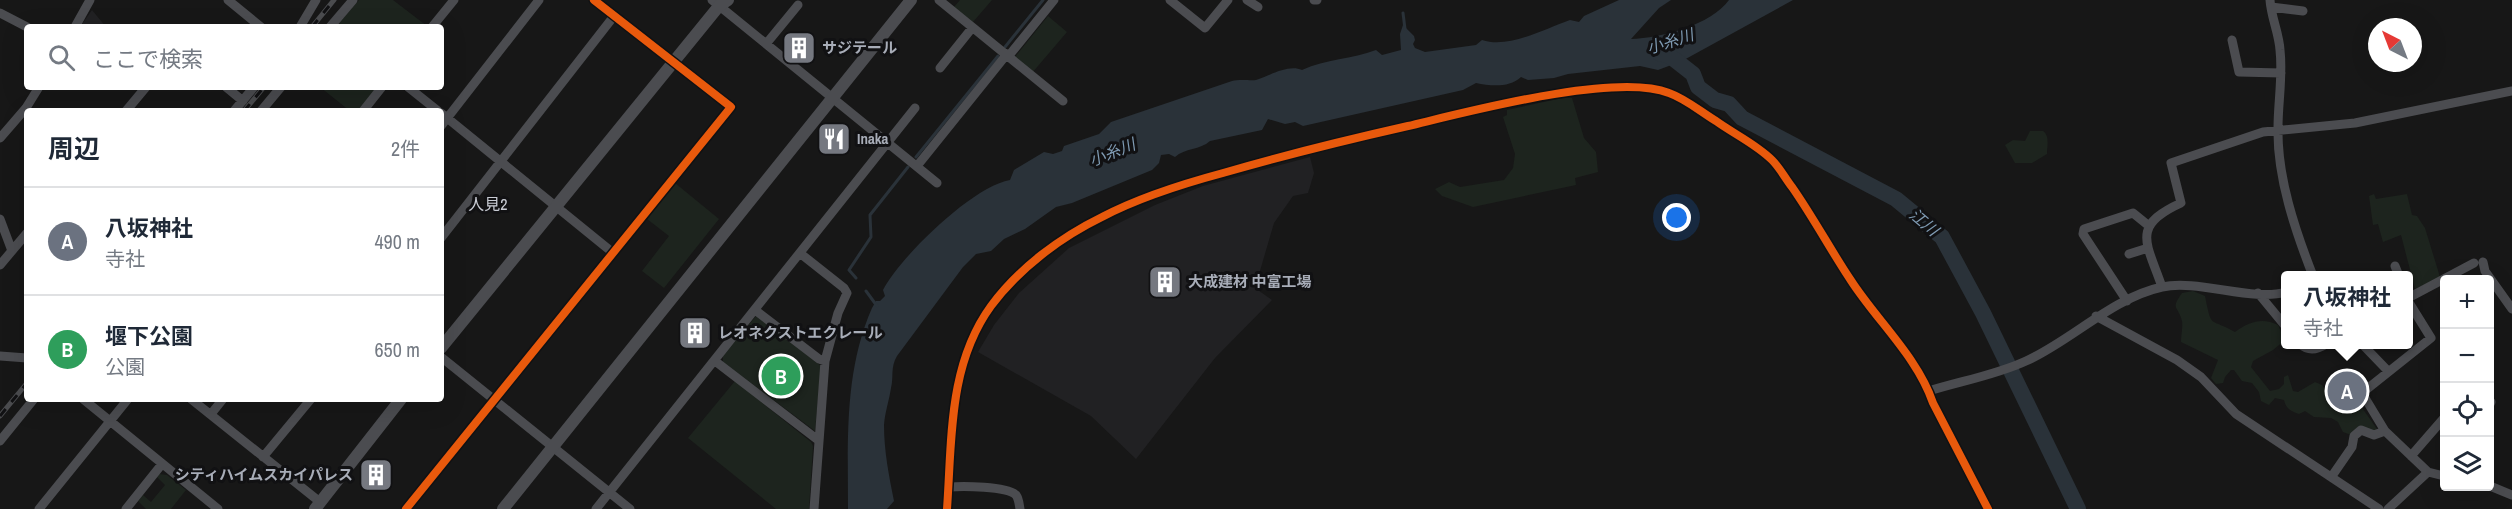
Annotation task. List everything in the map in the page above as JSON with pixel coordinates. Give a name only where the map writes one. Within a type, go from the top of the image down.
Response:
[{"type":"street","points":[[77,24],[90,0]]},
{"type":"street","points":[[228,0],[257,24]]},
{"type":"street","points":[[302,24],[316,0]]},
{"type":"street","points":[[333,24],[353,0]]},
{"type":"street","points":[[434,24],[454,0]]},
{"type":"street","points":[[444,112],[539,0]]},
{"type":"street","points":[[406,509],[731,106],[594,0]]},
{"type":"street","points":[[503,509],[911,0]]},
{"type":"street","points":[[939,0],[1063,101]]},
{"type":"street","points":[[917,166],[1006,54],[1011,53],[1054,0]]},
{"type":"street","points":[[1170,0],[1205,28],[1228,0]]},
{"type":"street","points":[[1247,0],[1258,7]]},
{"type":"street","points":[[444,344],[720,2],[766,44],[937,183]]},
{"type":"street","points":[[2303,11],[2271,4],[2280,48],[2278,129],[2280,161],[2293,215],[2311,271]]},
{"type":"street","points":[[766,44],[798,5]]},
{"type":"street","points":[[0,13],[24,25]]},
{"type":"street","points":[[444,233],[614,16]]},
{"type":"street","points":[[940,68],[972,28]]},
{"type":"street","points":[[2232,40],[2239,72],[2281,73]]},
{"type":"street","points":[[947,509],[953,406],[961,371],[977,330],[992,306],[1010,285],[1063,239],[1102,216],[1135,202],[1189,183],[1275,158],[1468,112],[1574,92],[1618,87],[1643,87],[1669,92],[1762,151],[1774,163],[1809,213],[1852,283],[1893,335],[1929,391],[1988,509]]},
{"type":"street","points":[[29,108],[38,90]]},
{"type":"street","points":[[128,108],[144,90]]},
{"type":"street","points":[[230,90],[243,101]]},
{"type":"street","points":[[237,108],[252,90]]},
{"type":"street","points":[[264,108],[278,90]]},
{"type":"street","points":[[365,108],[380,90]]},
{"type":"street","points":[[412,90],[434,108]]},
{"type":"street","points":[[2162,287],[2146,239],[2150,226],[2165,210],[2181,203],[2171,163],[2278,129],[2355,123],[2512,91]]},
{"type":"street","points":[[596,509],[915,108]]},
{"type":"street","points":[[0,138],[24,114]]},
{"type":"street","points":[[444,116],[612,252]]},
{"type":"street","points":[[2127,301],[2083,234],[2084,228],[2133,213],[2150,226]]},
{"type":"street","points":[[0,219],[12,251]]},
{"type":"street","points":[[0,265],[24,237]]},
{"type":"street","points":[[2129,254],[2148,248]]},
{"type":"street","points":[[801,254],[844,288],[846,293],[825,361],[814,509]]},
{"type":"street","points":[[2413,296],[2478,263],[2512,309]]},
{"type":"street","points":[[2395,266],[2397,271]]},
{"type":"street","points":[[1929,391],[2016,365],[2053,346],[2096,316],[2162,287],[2180,285],[2258,293],[2281,292]]},
{"type":"street","points":[[2258,293],[2281,321]]},
{"type":"street","points":[[2413,305],[2431,338],[2362,393],[2385,431],[2428,472],[2440,475]]},
{"type":"street","points":[[755,310],[819,359],[825,361]]},
{"type":"street","points":[[2096,316],[2177,360],[2201,377],[2236,414],[2379,509]]},
{"type":"street","points":[[2365,349],[2388,370]]},
{"type":"street","points":[[0,356],[24,358]]},
{"type":"street","points":[[444,359],[630,509]]},
{"type":"street","points":[[715,361],[818,440]]},
{"type":"street","points":[[0,441],[32,402]]},
{"type":"street","points":[[87,402],[215,508]]},
{"type":"street","points":[[39,509],[125,402]]},
{"type":"street","points":[[195,402],[263,457],[317,505],[399,402]]},
{"type":"street","points":[[211,414],[221,402]]},
{"type":"street","points":[[263,457],[309,402]]},
{"type":"street","points":[[2411,456],[2440,424]]},
{"type":"street","points":[[2332,476],[2352,447],[2354,436],[2361,430],[2374,435],[2385,431]]},
{"type":"street","points":[[126,509],[162,464]]},
{"type":"street","points":[[2388,509],[2428,472]]},
{"type":"street","points":[[949,487],[966,486],[1010,491],[1017,497],[1020,509]]},
{"type":"street","points":[[2494,488],[2512,495]]},
{"type":"shaded area","points":[[359,0],[393,0],[424,24],[340,24]]},
{"type":"shaded area","points":[[960,0],[992,0],[973,22],[954,7]]},
{"type":"shaded area","points":[[92,10],[104,24],[82,24]]},
{"type":"shaded area","points":[[1048,16],[1067,32],[1032,73],[1015,57]]},
{"type":"shaded area","points":[[324,90],[376,90],[360,108],[346,108]]},
{"type":"shaded area","points":[[1567,97],[1572,98],[1584,138],[1596,152],[1598,172],[1575,178],[1576,185],[1473,207],[1442,196],[1435,189],[1449,182],[1460,187],[1504,180],[1513,168],[1515,154],[1503,117],[1507,115],[1507,110]]},
{"type":"shaded area","points":[[2030,131],[2045,133],[2048,141],[2047,154],[2032,163],[2015,163],[2005,145],[2013,140],[2025,141]]},
{"type":"shaded area","points":[[1310,157],[1314,173],[1308,193],[1293,196],[1274,223],[1255,288],[1272,300],[1215,358],[1136,459],[1091,416],[978,352],[994,325],[1019,293],[1069,248],[1155,205],[1203,186]]},
{"type":"shaded area","points":[[675,183],[719,219],[664,288],[642,271],[669,236],[647,219]]},
{"type":"shaded area","points":[[2374,194],[2376,199],[2407,194],[2412,215],[2417,216],[2425,228],[2440,277],[2415,289],[2413,271],[2410,271],[2401,235],[2383,242],[2378,224],[2373,225],[2369,196]]},
{"type":"shaded area","points":[[2193,291],[2205,296],[2213,321],[2235,332],[2261,321],[2278,325],[2281,331],[2281,343],[2253,361],[2251,367],[2270,391],[2279,389],[2284,384],[2284,377],[2288,375],[2293,391],[2298,392],[2315,382],[2322,385],[2328,394],[2350,391],[2355,398],[2349,402],[2348,407],[2353,410],[2360,405],[2377,429],[2379,436],[2374,439],[2362,434],[2351,435],[2343,432],[2338,422],[2331,418],[2314,417],[2305,411],[2296,413],[2288,408],[2284,400],[2275,398],[2269,405],[2261,401],[2259,392],[2252,383],[2242,381],[2234,370],[2231,370],[2225,377],[2223,383],[2216,384],[2211,378],[2218,360],[2181,342],[2182,321],[2176,305],[2182,293]]},
{"type":"shaded area","points":[[756,316],[821,366],[815,431],[723,362],[723,356]]},
{"type":"shaded area","points":[[735,381],[811,442],[813,446],[809,509],[776,509],[688,438]]},
{"type":"shaded area","points":[[159,474],[167,475],[186,490],[171,509],[146,509],[138,501],[143,495],[151,502],[165,485],[157,477]]},
{"type":"water","name":"小糸川","points":[[1619,0],[1671,0],[1659,8],[1631,39],[1670,33],[1698,23],[1721,9],[1729,0],[1793,0],[1682,61],[1658,70],[1640,66],[1568,74],[1554,78],[1528,80],[1521,77],[1511,83],[1500,85],[1476,83],[1463,90],[1303,126],[1295,122],[1285,124],[1268,119],[1262,130],[1210,141],[1175,157],[1169,154],[1161,155],[1159,163],[1152,170],[1072,203],[1056,207],[1025,229],[1004,239],[991,251],[976,254],[963,267],[897,356],[884,425],[886,454],[894,501],[887,509],[848,509],[848,432],[852,382],[856,357],[872,308],[876,301],[880,301],[885,296],[883,290],[892,276],[921,242],[977,195],[1010,180],[1014,170],[1044,152],[1053,154],[1062,151],[1064,146],[1099,134],[1111,122],[1232,81],[1256,80],[1285,69],[1302,70],[1376,50],[1382,55],[1401,50],[1400,34],[1403,25],[1414,36],[1415,48],[1425,52],[1476,45],[1482,40],[1503,42],[1515,40],[1570,20],[1579,22],[1584,16]]},
{"type":"waterway","points":[[1005,47],[1043,0]]},
{"type":"waterway","points":[[1403,13],[1405,29]]},
{"type":"waterway","name":"江川","points":[[1659,53],[1670,56],[1693,74],[1698,87],[1715,100],[1729,104],[1742,118],[1896,199],[1942,237],[1983,313],[2078,509]]},
{"type":"waterway","points":[[916,157],[998,56]]},
{"type":"waterway","points":[[856,278],[849,270],[871,237],[870,215],[908,167]]},
{"type":"waterway","points":[[866,291],[877,306]]},
{"type":"railway","points":[[314,24],[334,0]]},
{"type":"railway","points":[[246,108],[262,90]]},
{"type":"railway","points":[[0,416],[24,387]]},
{"type":"cycle path","points":[[406,509],[731,107],[594,0]]},
{"type":"cycle path","points":[[947,509],[955,404],[967,353],[977,329],[991,306],[1014,279],[1071,234],[1146,197],[1269,160],[1503,104],[1541,96],[1614,87],[1645,88],[1669,93],[1752,144],[1775,163],[1800,198],[1860,294],[1917,370],[1988,509]]},
{"type":"place","name":"サジテール","points":[[799,48]]},
{"type":"place","name":"Inaka","points":[[834,139]]},
{"type":"place","name":"大成建材 中富工場","points":[[1165,282]]},
{"type":"place","name":"レオネクストエクレール","points":[[695,333]]},
{"type":"place","name":"堰下公園","points":[[781,376]]},
{"type":"place","name":"八坂神社","points":[[2347,391]]},
{"type":"place","name":"シティハイムスカイパレス","points":[[376,475]]},
{"type":"district","name":"人見2","points":[[488,204]]}]
